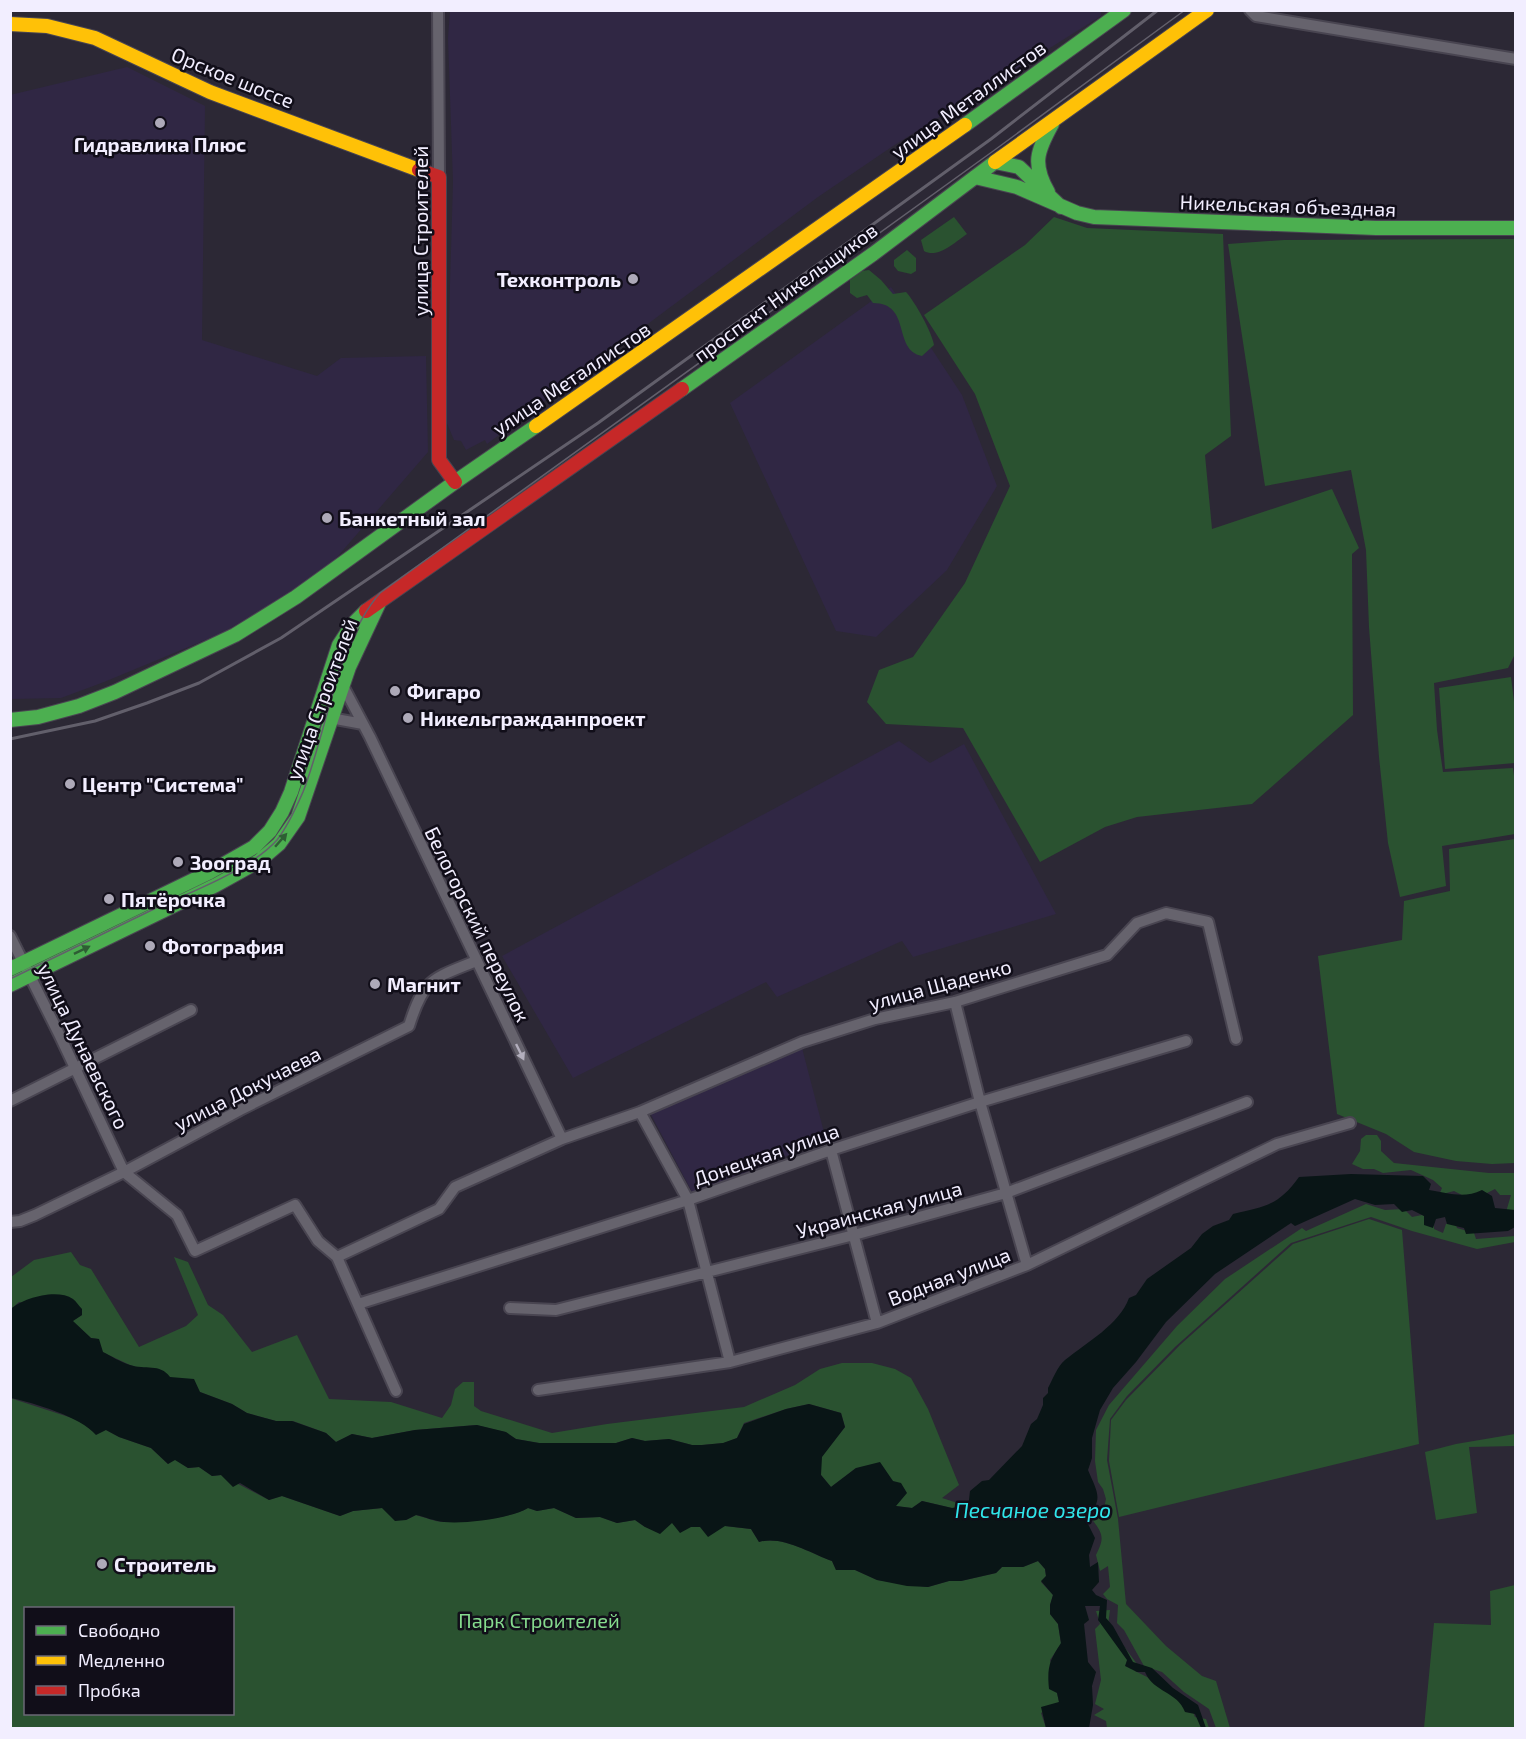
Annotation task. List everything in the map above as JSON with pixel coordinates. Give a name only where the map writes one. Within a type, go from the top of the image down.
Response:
[{"type":"main road","name":"улица Металлистов","points":[[10,720],[38,717],[78,706],[161,671],[235,635],[296,597],[455,482],[935,147],[1124,10]]},
{"type":"main road","name":"проспект Никельщиков","points":[[381,599],[720,363],[881,248],[975,177],[1001,163],[1017,146],[1207,10]]},
{"type":"main road","name":"Орское шоссе","points":[[10,24],[47,26],[95,38],[210,92],[438,177]]},
{"type":"main road","points":[[1056,119],[1037,152],[1036,162],[1041,179],[1058,204]]},
{"type":"main road","points":[[1001,163],[1019,168],[1058,204]]},
{"type":"main road","points":[[1001,163],[1008,180],[1017,188]]},
{"type":"main road","name":"улица Строителей","points":[[438,177],[439,460],[455,482]]},
{"type":"main road","name":"Никельская объездная","points":[[975,177],[1017,188],[1094,218],[1376,228],[1515,228]]},
{"type":"main road","name":"улица Строителей","points":[[10,985],[27,969],[146,911],[254,847],[270,831],[282,812],[339,645],[350,626],[360,615],[381,599]]},
{"type":"main road","name":"улица Строителей","points":[[146,911],[216,885],[259,861],[285,837],[298,817],[349,667],[381,599]]},
{"type":"main road","name":"улица Строителей","points":[[10,969],[27,969]]},
{"type":"street","name":"улица Строителей","points":[[438,10],[438,177]]},
{"type":"street","points":[[1250,10],[1256,16],[1515,59]]},
{"type":"street","points":[[333,662],[349,667]]},
{"type":"street","points":[[328,679],[344,684]]},
{"type":"street","name":"Белогорский переулок","points":[[344,684],[562,1139]]},
{"type":"street","points":[[317,714],[363,724]]},
{"type":"street","points":[[310,735],[325,739]]},
{"type":"street","points":[[210,872],[216,885]]},
{"type":"street","name":"улица Щаденко","points":[[337,1257],[439,1209],[455,1187],[562,1139],[640,1112],[802,1042],[875,1019],[955,1002],[1107,955],[1137,923],[1166,913],[1208,922],[1236,1039]]},
{"type":"street","name":"улица Дунаевского","points":[[10,936],[124,1172]]},
{"type":"street","name":"улица Докучаева","points":[[10,1222],[20,1221],[34,1215],[124,1172],[240,1110],[409,1026],[419,998],[432,980],[476,961]]},
{"type":"street","points":[[955,1002],[980,1102],[1027,1265]]},
{"type":"street","points":[[10,1101],[190,1010]]},
{"type":"street","name":"Донецкая улица","points":[[358,1304],[688,1200],[831,1150],[980,1102],[1186,1041]]},
{"type":"street","name":"Украинская улица","points":[[510,1308],[556,1310],[1006,1194],[1246,1102]]},
{"type":"street","points":[[640,1112],[688,1200],[730,1362]]},
{"type":"street","name":"Водная улица","points":[[538,1390],[730,1362],[877,1323],[1027,1265],[1277,1143],[1350,1124]]},
{"type":"street","points":[[831,1150],[877,1323]]},
{"type":"street","points":[[124,1172],[177,1215],[195,1251],[295,1205],[318,1241],[337,1257],[396,1391]]},
{"type":"shaded area","points":[[450,11],[1101,11],[1101,16],[893,146],[818,197],[487,444],[485,440],[466,450],[461,441],[454,440],[446,421],[453,182],[448,38]]},
{"type":"shaded area","points":[[127,67],[205,106],[202,340],[317,376],[341,358],[426,356],[428,452],[332,563],[280,600],[220,634],[61,698],[11,699],[10,95]]},
{"type":"shaded area","points":[[891,287],[962,395],[997,486],[947,570],[876,637],[836,631],[730,403]]},
{"type":"shaded area","points":[[899,741],[930,763],[964,744],[1056,914],[913,957],[902,941],[777,997],[766,982],[573,1078],[502,956]]},
{"type":"shaded area","points":[[801,1044],[826,1140],[693,1194],[649,1111]]},
{"type":"green space","points":[[954,217],[967,234],[941,251],[929,253],[924,251],[921,240]]},
{"type":"green space","points":[[1054,217],[1087,228],[1223,234],[1231,436],[1205,455],[1212,529],[1332,489],[1359,548],[1352,554],[1353,715],[1252,804],[1137,817],[1105,827],[1040,862],[963,728],[886,724],[867,702],[879,670],[913,657],[965,583],[1010,486],[975,394],[924,315],[1025,245]]},
{"type":"green space","points":[[1515,239],[1515,654],[1508,668],[1434,683],[1443,772],[1513,768],[1516,791],[1515,834],[1442,846],[1446,886],[1400,897],[1388,843],[1379,757],[1369,627],[1366,550],[1351,470],[1265,486],[1228,244],[1284,240]]},
{"type":"green space","points":[[907,250],[916,258],[916,271],[911,274],[898,271],[894,266],[894,260]]},
{"type":"green space","points":[[869,270],[893,294],[906,292],[918,310],[934,345],[922,356],[913,352],[907,345],[893,310],[885,305],[873,303],[867,295],[857,298],[850,293],[850,280],[861,271]]},
{"type":"green space","points":[[1511,677],[1516,718],[1515,763],[1445,769],[1439,688]]},
{"type":"green space","points":[[1515,839],[1515,1163],[1456,1161],[1414,1152],[1386,1134],[1337,1114],[1318,956],[1402,940],[1404,901],[1450,891],[1449,849]]},
{"type":"green space","points":[[1366,1135],[1377,1135],[1381,1141],[1381,1151],[1394,1163],[1489,1173],[1515,1173],[1515,1213],[1506,1212],[1511,1195],[1500,1195],[1495,1189],[1481,1196],[1466,1197],[1454,1191],[1439,1195],[1442,1188],[1433,1180],[1411,1170],[1383,1173],[1352,1164],[1360,1151],[1361,1139]]},
{"type":"green space","points":[[1366,1204],[1385,1210],[1404,1209],[1412,1217],[1422,1215],[1434,1221],[1434,1229],[1443,1233],[1446,1224],[1455,1222],[1457,1228],[1474,1233],[1476,1239],[1515,1236],[1515,1242],[1477,1249],[1371,1217],[1291,1243],[1175,1347],[1127,1396],[1110,1419],[1107,1460],[1118,1519],[1126,1604],[1166,1646],[1202,1676],[1216,1681],[1230,1728],[1216,1728],[1209,1709],[1184,1692],[1162,1672],[1144,1666],[1124,1630],[1117,1623],[1118,1605],[1103,1594],[1110,1587],[1108,1566],[1100,1571],[1096,1555],[1102,1540],[1091,1518],[1100,1515],[1106,1499],[1098,1482],[1095,1461],[1096,1430],[1109,1405],[1177,1326],[1225,1279],[1302,1228],[1306,1231]]},
{"type":"green space","points":[[1369,1219],[1402,1230],[1419,1444],[1119,1517],[1109,1461],[1111,1420],[1126,1400],[1180,1345],[1293,1244]]},
{"type":"green space","points":[[71,1252],[80,1265],[91,1269],[139,1347],[186,1326],[198,1315],[174,1257],[188,1262],[208,1305],[223,1315],[252,1352],[297,1335],[329,1399],[391,1402],[442,1418],[451,1405],[455,1389],[463,1382],[474,1382],[474,1406],[481,1411],[552,1433],[744,1407],[795,1385],[820,1369],[842,1363],[872,1363],[895,1369],[911,1378],[928,1409],[959,1485],[942,1498],[967,1506],[952,1508],[922,1501],[912,1508],[895,1506],[893,1481],[856,1468],[831,1487],[821,1475],[821,1457],[845,1427],[841,1413],[809,1404],[744,1423],[737,1438],[724,1443],[702,1445],[669,1439],[645,1441],[632,1438],[616,1443],[539,1443],[516,1439],[505,1432],[476,1425],[415,1430],[372,1438],[352,1434],[336,1442],[326,1433],[293,1421],[276,1421],[247,1413],[170,1377],[130,1365],[102,1352],[98,1339],[91,1338],[72,1321],[82,1315],[19,1302],[11,1309],[11,1277],[34,1260]]},
{"type":"green space","name":"Парк Строителей","points":[[10,1398],[75,1419],[89,1427],[106,1430],[151,1448],[168,1464],[175,1459],[188,1468],[199,1467],[212,1476],[221,1475],[269,1500],[282,1496],[340,1516],[353,1511],[382,1508],[406,1520],[416,1515],[437,1521],[453,1522],[510,1515],[528,1508],[537,1511],[554,1508],[576,1518],[600,1517],[617,1523],[635,1520],[645,1527],[672,1522],[691,1527],[725,1526],[751,1529],[759,1542],[768,1540],[796,1546],[832,1561],[836,1570],[855,1570],[877,1580],[928,1587],[996,1573],[1002,1567],[1023,1567],[1038,1561],[1045,1569],[1046,1576],[1041,1582],[1053,1595],[1050,1614],[1058,1624],[1061,1644],[1050,1660],[1059,1702],[1041,1713],[1046,1728],[11,1728]]},
{"type":"green space","points":[[1515,1434],[1515,1446],[1469,1447],[1477,1513],[1436,1520],[1425,1452]]},
{"type":"green space","points":[[1515,1585],[1515,1728],[1424,1728],[1434,1623],[1491,1625],[1490,1591]]},
{"type":"green space","points":[[1110,1610],[1108,1625],[1137,1664],[1135,1671],[1191,1707],[1195,1717],[1206,1719],[1209,1728],[1107,1728],[1106,1721],[1094,1715],[1104,1709],[1095,1704],[1101,1680],[1095,1629],[1100,1624],[1096,1611]]},
{"type":"water","name":"Песчаное озеро","points":[[1351,1174],[1423,1176],[1431,1184],[1429,1190],[1456,1194],[1469,1194],[1482,1190],[1492,1196],[1495,1208],[1515,1210],[1515,1227],[1508,1231],[1466,1234],[1464,1228],[1447,1224],[1445,1217],[1436,1219],[1433,1228],[1424,1225],[1424,1216],[1412,1210],[1402,1212],[1394,1204],[1375,1205],[1355,1199],[1295,1226],[1291,1223],[1215,1274],[1166,1322],[1113,1388],[1100,1410],[1092,1438],[1092,1458],[1088,1470],[1096,1490],[1097,1501],[1085,1518],[1095,1538],[1089,1555],[1090,1567],[1098,1562],[1099,1582],[1092,1590],[1096,1595],[1107,1600],[1106,1618],[1133,1662],[1152,1668],[1173,1688],[1198,1705],[1206,1728],[1201,1728],[1195,1714],[1185,1712],[1177,1700],[1154,1684],[1145,1672],[1137,1672],[1125,1666],[1127,1660],[1098,1620],[1100,1606],[1085,1606],[1089,1620],[1084,1624],[1088,1662],[1096,1672],[1092,1686],[1093,1705],[1089,1728],[1046,1728],[1041,1707],[1059,1702],[1057,1693],[1049,1689],[1048,1675],[1051,1660],[1061,1643],[1058,1624],[1050,1614],[1053,1595],[1041,1581],[1046,1576],[1045,1569],[1038,1561],[1023,1567],[1002,1567],[996,1573],[961,1581],[949,1581],[928,1587],[907,1586],[877,1580],[855,1570],[836,1570],[832,1561],[786,1543],[768,1540],[759,1542],[751,1529],[725,1526],[708,1537],[700,1527],[691,1527],[680,1533],[672,1523],[660,1534],[635,1520],[617,1523],[600,1517],[576,1518],[554,1508],[537,1511],[528,1508],[499,1518],[463,1522],[440,1521],[416,1515],[406,1520],[395,1521],[382,1508],[353,1511],[340,1516],[282,1496],[269,1500],[240,1483],[233,1487],[221,1475],[212,1476],[199,1467],[188,1468],[175,1460],[168,1464],[151,1448],[106,1430],[96,1435],[80,1422],[69,1417],[11,1398],[11,1309],[32,1298],[58,1294],[75,1301],[82,1309],[82,1315],[73,1321],[91,1338],[99,1339],[103,1352],[116,1359],[126,1364],[162,1370],[170,1377],[194,1379],[200,1392],[232,1404],[247,1413],[276,1421],[292,1421],[326,1433],[336,1442],[352,1434],[372,1438],[415,1430],[477,1425],[506,1432],[516,1439],[539,1443],[616,1443],[632,1438],[645,1441],[669,1439],[702,1445],[723,1443],[737,1438],[744,1424],[786,1409],[809,1404],[841,1413],[845,1427],[822,1457],[821,1475],[831,1487],[856,1468],[880,1462],[893,1481],[901,1483],[907,1493],[896,1506],[912,1508],[922,1501],[952,1508],[967,1506],[970,1491],[982,1481],[989,1480],[1022,1446],[1031,1424],[1037,1419],[1043,1405],[1043,1398],[1048,1393],[1048,1388],[1062,1363],[1110,1325],[1118,1317],[1129,1298],[1136,1295],[1147,1279],[1191,1248],[1202,1234],[1213,1226],[1229,1220],[1233,1214],[1254,1209],[1278,1199],[1299,1177]]},
{"type":"tram line","points":[[10,979],[205,886],[237,870],[266,851],[281,835],[292,817],[311,768],[343,661],[365,613],[380,593],[1185,10]]},
{"type":"railway","points":[[10,739],[95,721],[147,703],[199,683],[281,638],[598,423],[991,139],[1158,10]]},
{"type":"traffic: fast","points":[[965,125],[1124,10]]},
{"type":"traffic: fast","points":[[1048,192],[1040,173],[1038,158],[1052,124]]},
{"type":"traffic: fast","points":[[682,389],[873,254],[995,162],[1019,167],[1061,207]]},
{"type":"traffic: fast","points":[[975,177],[1017,187],[1077,213],[1094,217],[1376,228],[1516,228]]},
{"type":"traffic: fast","points":[[10,720],[38,717],[79,706],[115,692],[235,635],[296,597],[536,426]]},
{"type":"traffic: fast","points":[[10,985],[216,885],[259,861],[279,844],[298,817],[349,667],[379,603]]},
{"type":"traffic: fast","points":[[10,969],[210,872],[254,847],[270,831],[291,792],[339,645],[352,625],[366,611]]},
{"type":"traffic: slow","points":[[995,162],[1207,10]]},
{"type":"traffic: slow","points":[[10,24],[47,26],[95,38],[210,92],[419,170]]},
{"type":"traffic: slow","points":[[536,426],[965,125]]},
{"type":"traffic: jam","points":[[419,170],[439,177],[439,460],[455,482]]},
{"type":"traffic: jam","points":[[366,611],[682,389]]},
{"type":"place","name":"Гидравлика Плюс","points":[[160,123]]},
{"type":"place","name":"Техконтроль","points":[[633,279]]},
{"type":"place","name":"Банкетный зал","points":[[327,518]]},
{"type":"place","name":"Фигаро","points":[[395,691]]},
{"type":"place","name":"Никельгражданпроект","points":[[408,718]]},
{"type":"place","name":"Центр \"Система\"","points":[[70,784]]},
{"type":"place","name":"Зооград","points":[[178,862]]},
{"type":"place","name":"Пятёрочка","points":[[109,899]]},
{"type":"place","name":"Фотография","points":[[150,946]]},
{"type":"place","name":"Магнит","points":[[375,984]]},
{"type":"place","name":"Строитель","points":[[102,1564]]}]
